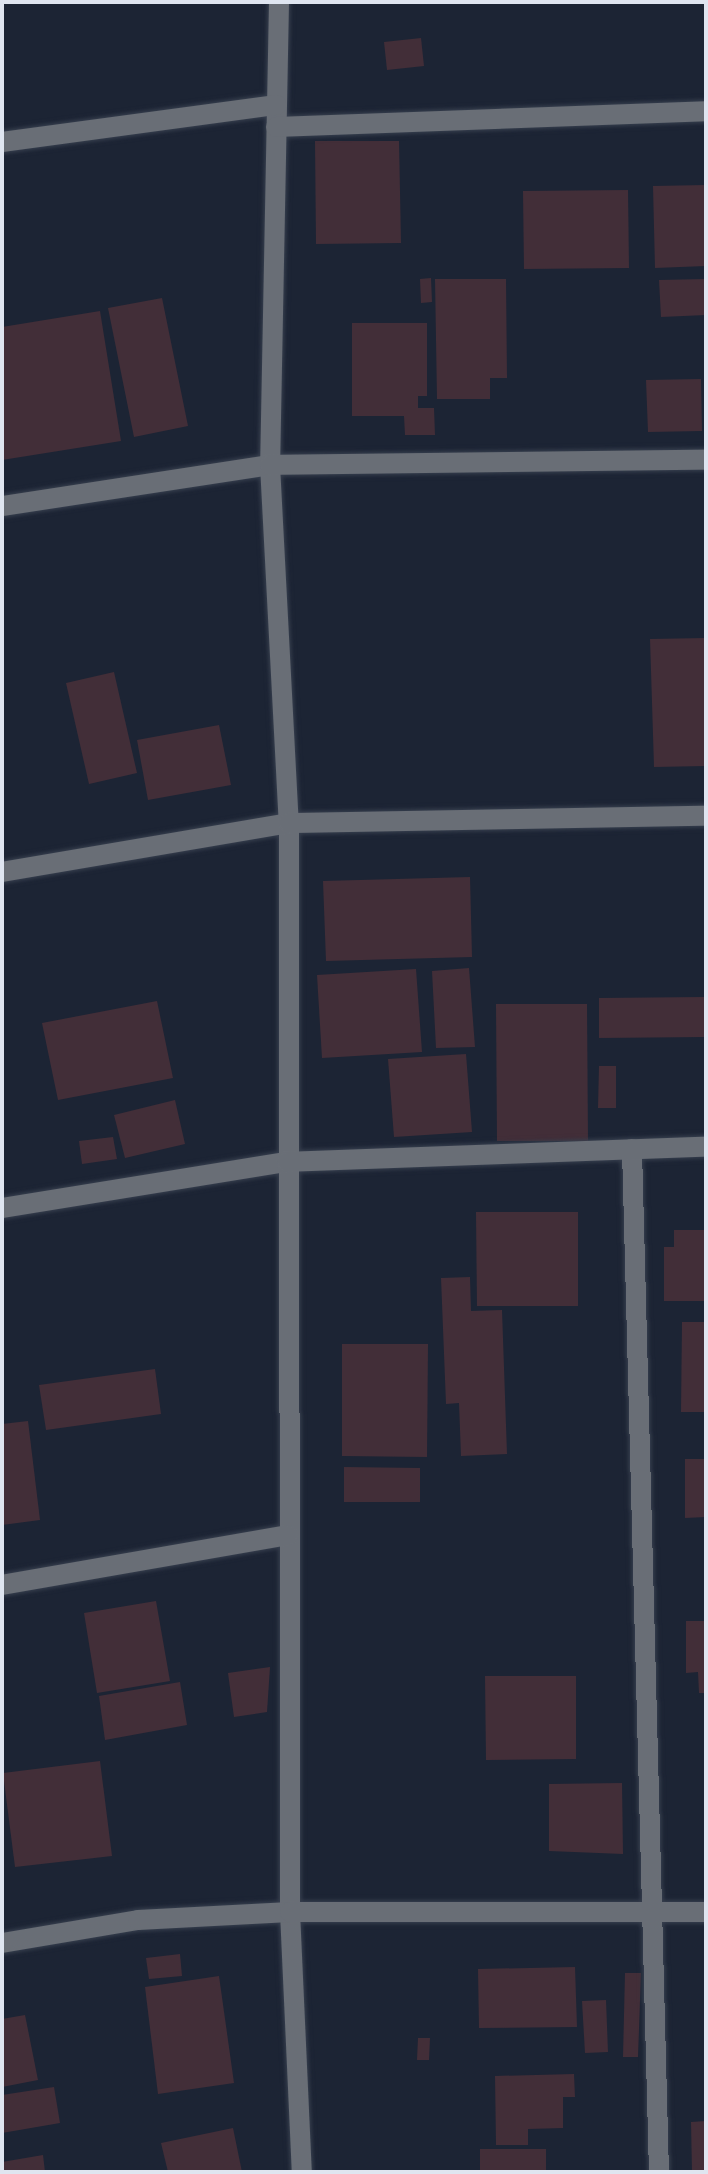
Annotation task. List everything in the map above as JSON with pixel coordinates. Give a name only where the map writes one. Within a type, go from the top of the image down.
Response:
[{"type":"street","points":[[279,2],[270,465],[289,823],[290,1912],[302,2172]]},
{"type":"street","points":[[2,142],[277,105]]},
{"type":"street","points":[[276,127],[706,111]]},
{"type":"street","points":[[2,506],[270,465],[706,460]]},
{"type":"street","points":[[2,872],[289,823],[706,816]]},
{"type":"street","points":[[2,1208],[287,1162],[706,1147]]},
{"type":"street","points":[[632,1149],[657,1911],[659,2172]]},
{"type":"street","points":[[2,1585],[288,1535]]},
{"type":"street","points":[[2,1943],[138,1920],[290,1912],[706,1912]]},
{"type":"building","points":[[421,38],[424,66],[387,70],[384,42]]},
{"type":"building","points":[[315,141],[399,141],[401,243],[316,244]]},
{"type":"building","points":[[706,185],[706,266],[655,268],[653,186]]},
{"type":"building","points":[[628,190],[629,268],[524,269],[523,191]]},
{"type":"building","points":[[431,278],[432,302],[421,303],[420,279]]},
{"type":"building","points":[[435,279],[506,279],[507,378],[490,378],[490,399],[437,399]]},
{"type":"building","points":[[706,279],[706,315],[661,317],[659,280]]},
{"type":"building","points":[[162,298],[188,426],[134,437],[108,308]]},
{"type":"building","points":[[100,311],[121,441],[2,460],[2,327]]},
{"type":"building","points":[[352,323],[427,323],[427,396],[418,396],[418,408],[434,408],[435,435],[405,435],[404,416],[352,416]]},
{"type":"building","points":[[701,379],[702,431],[648,432],[646,380]]},
{"type":"building","points":[[706,638],[706,766],[654,767],[650,639]]},
{"type":"building","points":[[114,672],[137,773],[89,784],[66,683]]},
{"type":"building","points":[[219,725],[231,785],[148,800],[137,740]]},
{"type":"building","points":[[470,877],[472,957],[326,961],[323,881]]},
{"type":"building","points":[[469,968],[475,1047],[436,1048],[432,971]]},
{"type":"building","points":[[416,969],[422,1052],[322,1058],[317,975]]},
{"type":"building","points":[[704,997],[705,1037],[599,1038],[599,998]]},
{"type":"building","points":[[157,1001],[173,1078],[58,1100],[42,1023]]},
{"type":"building","points":[[496,1004],[587,1004],[588,1141],[497,1141]]},
{"type":"building","points":[[466,1054],[472,1132],[394,1137],[388,1059]]},
{"type":"building","points":[[599,1066],[616,1066],[616,1108],[598,1108]]},
{"type":"building","points":[[175,1100],[185,1144],[125,1158],[114,1115]]},
{"type":"building","points":[[113,1137],[117,1159],[82,1164],[79,1141]]},
{"type":"building","points":[[476,1212],[578,1212],[578,1306],[477,1306]]},
{"type":"building","points":[[674,1230],[706,1230],[706,1301],[664,1301],[664,1247],[674,1247]]},
{"type":"building","points":[[470,1277],[471,1311],[502,1310],[507,1454],[461,1456],[459,1403],[446,1404],[441,1278]]},
{"type":"building","points":[[682,1322],[706,1322],[706,1412],[681,1412]]},
{"type":"building","points":[[342,1344],[428,1344],[427,1457],[342,1456]]},
{"type":"building","points":[[155,1369],[161,1414],[46,1430],[39,1385]]},
{"type":"building","points":[[28,1421],[40,1520],[2,1525],[2,1424]]},
{"type":"building","points":[[685,1459],[706,1459],[706,1517],[685,1518]]},
{"type":"building","points":[[344,1467],[420,1468],[420,1502],[344,1502]]},
{"type":"building","points":[[156,1601],[170,1681],[97,1693],[84,1613]]},
{"type":"building","points":[[686,1621],[706,1621],[706,1693],[699,1693],[698,1672],[686,1673]]},
{"type":"building","points":[[270,1667],[267,1712],[234,1717],[228,1673]]},
{"type":"building","points":[[485,1676],[576,1676],[576,1759],[486,1760]]},
{"type":"building","points":[[180,1682],[187,1725],[105,1740],[99,1696]]},
{"type":"building","points":[[100,1761],[112,1856],[15,1867],[3,1773]]},
{"type":"building","points":[[622,1783],[623,1854],[549,1851],[549,1784]]},
{"type":"building","points":[[180,1954],[182,1976],[149,1979],[146,1958]]},
{"type":"building","points":[[575,1967],[577,2027],[479,2028],[478,1969]]},
{"type":"building","points":[[625,1973],[641,1973],[638,2057],[623,2057]]},
{"type":"building","points":[[219,1976],[234,2083],[158,2094],[145,1987]]},
{"type":"building","points":[[606,2000],[608,2052],[585,2053],[582,2001]]},
{"type":"building","points":[[25,2015],[38,2080],[2,2087],[2,2019]]},
{"type":"building","points":[[418,2038],[430,2038],[429,2060],[417,2060]]},
{"type":"building","points":[[574,2074],[575,2097],[563,2097],[563,2128],[528,2129],[528,2145],[496,2145],[495,2076]]},
{"type":"building","points":[[54,2087],[60,2123],[2,2133],[2,2095]]},
{"type":"building","points":[[706,2121],[706,2172],[692,2172],[691,2122]]},
{"type":"building","points":[[233,2128],[242,2172],[168,2172],[161,2143]]},
{"type":"building","points":[[480,2149],[546,2149],[546,2172],[480,2172]]},
{"type":"building","points":[[43,2155],[45,2172],[2,2172],[2,2162]]}]
